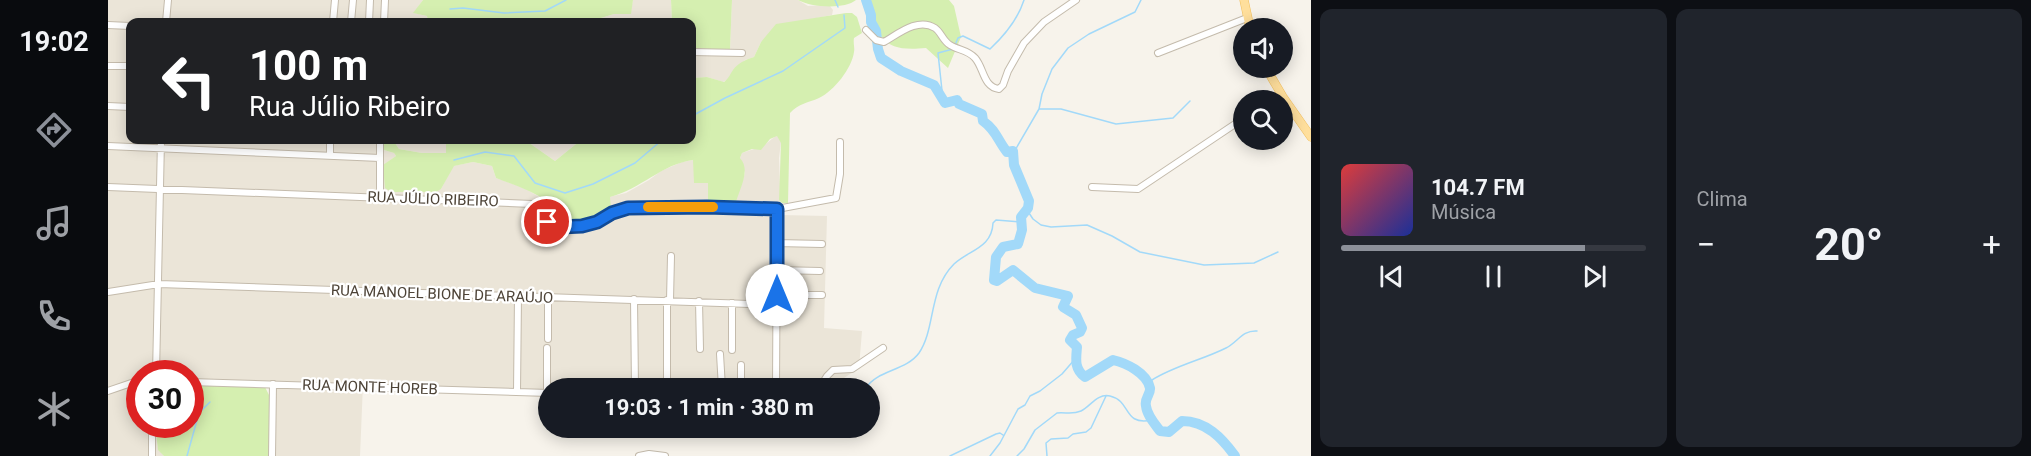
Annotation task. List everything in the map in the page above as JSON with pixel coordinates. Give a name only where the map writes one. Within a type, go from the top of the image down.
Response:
[{"type":"main road","points":[[1244,0],[1247,18]]},
{"type":"main road","points":[[1293,111],[1311,137]]},
{"type":"street","points":[[166,18],[168,0]]},
{"type":"street","points":[[333,18],[335,0]]},
{"type":"street","points":[[351,18],[352,0]]},
{"type":"street","points":[[369,18],[370,0]]},
{"type":"street","points":[[384,18],[385,0]]},
{"type":"street","points":[[866,30],[878,41],[884,42],[914,26],[930,25],[939,32],[944,40],[972,55],[988,83],[999,89],[1024,43],[1044,22],[1076,0]]},
{"type":"street","points":[[1158,53],[1233,24]]},
{"type":"street","points":[[108,25],[126,26]]},
{"type":"street","points":[[696,52],[742,53]]},
{"type":"street","points":[[108,66],[126,66]]},
{"type":"street","points":[[108,106],[126,107]]},
{"type":"street","points":[[1092,187],[1138,189],[1233,125]]},
{"type":"street","points":[[776,378],[777,209],[837,198],[840,142]]},
{"type":"street","points":[[156,360],[161,144]]},
{"type":"street","points":[[330,144],[330,155]]},
{"type":"street","points":[[380,144],[380,198]]},
{"type":"street","points":[[108,146],[380,158]]},
{"type":"street","name":"RUA JÚLIO RIBEIRO","points":[[108,187],[539,204],[543,208],[547,222],[560,227],[582,226],[597,222],[612,213],[628,208],[777,209]]},
{"type":"street","points":[[777,243],[822,244]]},
{"type":"street","points":[[667,378],[671,256]]},
{"type":"street","points":[[777,270],[820,271]]},
{"type":"street","name":"RUA MANOEL BIONE DE ARAÚJO","points":[[108,292],[159,284],[777,305]]},
{"type":"street","points":[[777,295],[822,295]]},
{"type":"street","points":[[517,392],[518,296]]},
{"type":"street","points":[[548,297],[548,339]]},
{"type":"street","points":[[634,299],[635,378]]},
{"type":"street","points":[[699,301],[700,349]]},
{"type":"street","points":[[732,303],[732,350]]},
{"type":"street","points":[[547,348],[548,378]]},
{"type":"street","points":[[826,378],[833,370],[852,369],[883,348]]},
{"type":"street","points":[[720,354],[721,378]]},
{"type":"street","points":[[741,365],[741,378]]},
{"type":"street","name":"RUA MONTE HOREB","points":[[204,382],[538,393]]},
{"type":"street","points":[[272,456],[273,384]]},
{"type":"street","points":[[108,391],[126,385]]},
{"type":"street","points":[[152,438],[152,456]]},
{"type":"street","points":[[639,456],[649,454],[665,456]]},
{"type":"shaded area","points":[[108,0],[423,0],[414,13],[427,18],[126,18],[126,144],[384,144],[384,150],[396,156],[384,165],[383,169],[404,192],[441,189],[453,166],[473,162],[492,166],[496,178],[524,188],[548,202],[560,218],[609,197],[626,193],[661,171],[682,162],[693,160],[742,183],[745,173],[740,158],[742,153],[763,146],[777,135],[781,142],[779,158],[781,215],[827,216],[824,328],[862,331],[859,368],[844,378],[538,378],[538,390],[363,384],[360,456],[275,456],[275,387],[204,385],[204,360],[126,360],[126,438],[157,438],[158,449],[164,456],[108,456]]},
{"type":"shaded area","points":[[633,0],[671,0],[672,18],[601,18],[614,14],[630,14]]},
{"type":"shaded area","points":[[732,0],[798,0],[808,6],[829,5],[833,10],[832,15],[796,22],[761,42],[754,57],[745,60],[730,78],[723,82],[707,77],[696,78],[696,48],[730,50]]},
{"type":"shaded area","points":[[396,144],[446,144],[446,153],[422,153],[399,149]]},
{"type":"shaded area","points":[[531,144],[576,144],[555,161]]},
{"type":"green space","points":[[423,0],[633,0],[631,14],[614,14],[601,18],[427,18],[413,13]]},
{"type":"green space","points":[[671,0],[732,0],[730,50],[696,48],[696,18],[672,18]]},
{"type":"green space","points":[[798,0],[856,0],[844,5],[827,6]]},
{"type":"green space","points":[[864,0],[949,0],[954,6],[961,37],[948,68],[926,48],[901,48],[886,41],[880,35]]},
{"type":"green space","points":[[852,13],[857,17],[862,33],[854,38],[853,58],[836,85],[825,95],[800,105],[790,113],[788,203],[782,203],[779,200],[781,143],[777,136],[770,139],[761,150],[752,149],[742,153],[740,158],[745,174],[736,202],[708,203],[708,183],[694,183],[693,160],[671,166],[632,188],[610,197],[611,208],[600,216],[579,224],[565,222],[548,202],[523,188],[496,178],[492,166],[473,162],[454,166],[441,189],[436,192],[391,192],[385,188],[383,165],[396,156],[384,150],[384,144],[396,144],[399,149],[422,153],[446,153],[446,144],[531,144],[555,161],[576,144],[696,144],[696,78],[707,77],[724,82],[737,66],[754,57],[761,42],[776,24]]},
{"type":"green space","points":[[204,385],[265,387],[270,397],[269,456],[164,456],[158,450],[157,438],[204,438]]},
{"type":"waterway","points":[[450,9],[463,8],[504,13],[545,11],[566,0]]},
{"type":"waterway","points":[[835,0],[838,7]]},
{"type":"waterway","points":[[866,0],[871,22],[876,31],[881,58],[901,71],[934,85],[945,103],[957,100],[959,104],[982,114],[983,121],[994,132],[1007,152],[1013,151],[1014,165],[1029,201],[1028,208],[1021,217],[1022,230],[1018,244],[1003,247],[996,257],[994,280],[997,281],[1013,270],[1035,288],[1068,296],[1063,307],[1076,315],[1082,328],[1070,340],[1077,347],[1076,364],[1081,374],[1085,377],[1113,360],[1130,366],[1148,383],[1150,390],[1146,401],[1147,409],[1160,431],[1169,432],[1182,421],[1199,424],[1219,437],[1235,456]]},
{"type":"waterway","points":[[955,45],[958,38],[963,36],[990,49],[1010,26],[1024,0]]},
{"type":"waterway","points":[[1014,152],[1039,109],[1052,69],[1068,48],[1089,34],[1135,12],[1141,0]]},
{"type":"waterway","points":[[696,114],[783,71],[845,28],[844,15]]},
{"type":"waterway","points":[[943,100],[938,53],[953,49]]},
{"type":"waterway","points":[[1039,109],[1061,109],[1116,124],[1173,118],[1190,101]]},
{"type":"waterway","points":[[454,160],[485,152],[514,156],[535,183],[565,193],[593,184],[635,163],[657,144]]},
{"type":"waterway","points":[[1027,210],[1041,225],[1051,227],[1087,225],[1140,252],[1204,265],[1254,263],[1278,252]]},
{"type":"waterway","points":[[876,378],[907,364],[919,353],[928,332],[940,285],[954,264],[979,248],[989,238],[996,220],[1021,222]]},
{"type":"waterway","points":[[1152,380],[1226,348],[1248,332],[1257,331]]},
{"type":"waterway","points":[[990,456],[1000,443],[1018,409],[1025,405],[1030,396],[1062,374],[1075,359]]},
{"type":"waterway","points":[[1047,456],[1046,443],[1051,439],[1068,438],[1091,428],[1106,396]]},
{"type":"waterway","points":[[1017,456],[1035,430],[1057,413],[1081,411],[1097,398],[1110,396],[1122,403],[1136,419],[1152,420]]},
{"type":"waterway","points":[[187,456],[199,413],[210,402]]},
{"type":"waterway","points":[[950,456],[996,434],[1003,435]]},
{"type":"slow traffic","points":[[648,207],[713,207]]},
{"type":"route","points":[[547,222],[560,227],[582,226],[597,222],[620,209],[628,208],[777,209],[777,295]]}]
